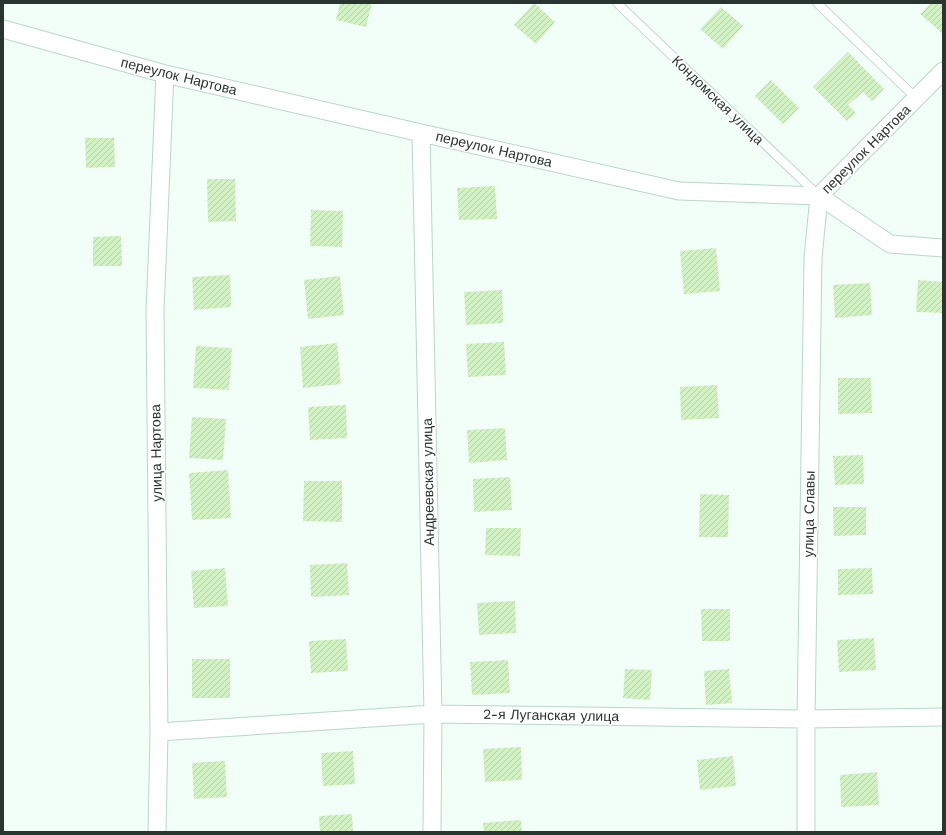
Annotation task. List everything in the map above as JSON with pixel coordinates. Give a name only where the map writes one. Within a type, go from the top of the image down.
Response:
[{"type":"street","name":"переулок Нартова","points":[[3,29],[165,74],[680,191],[820,196],[943,71]]},
{"type":"street","name":"улица Нартова","points":[[157,832],[159,732],[155,310],[165,74]]},
{"type":"street","name":"Андреевская улица","points":[[421,133],[433,714],[432,832]]},
{"type":"street","points":[[820,196],[890,244],[943,248]]},
{"type":"street","name":"улица Славы","points":[[806,832],[806,719],[813,258],[820,196]]},
{"type":"street","name":"2-я Луганская улица","points":[[159,732],[433,714],[806,719],[943,717]]},
{"type":"lane","name":"Кондомская улица","points":[[617,3],[820,196]]},
{"type":"lane","points":[[817,3],[916,98]]},
{"type":"building","points":[[340,3],[372,3],[366,27],[336,20]]},
{"type":"building","points":[[534,3],[555,22],[536,44],[514,25]]},
{"type":"building","points":[[931,3],[943,3],[943,34],[920,14]]},
{"type":"building","points":[[721,7],[743,26],[723,49],[700,29]]},
{"type":"building","points":[[848,52],[884,89],[872,101],[863,92],[848,105],[856,113],[847,121],[813,87]]},
{"type":"building","points":[[771,80],[799,108],[783,124],[755,96]]},
{"type":"building","points":[[85,138],[114,138],[115,167],[86,168]]},
{"type":"building","points":[[207,179],[235,179],[236,221],[208,222]]},
{"type":"building","points":[[495,186],[497,219],[459,220],[457,188]]},
{"type":"building","points":[[311,210],[343,211],[342,247],[310,246]]},
{"type":"building","points":[[121,236],[122,266],[93,266],[93,237]]},
{"type":"building","points":[[716,248],[720,291],[684,294],[680,251]]},
{"type":"building","points":[[230,275],[231,307],[194,310],[192,277]]},
{"type":"building","points":[[340,276],[344,315],[308,319],[304,280]]},
{"type":"building","points":[[918,280],[943,282],[943,313],[916,312]]},
{"type":"building","points":[[870,283],[872,315],[835,318],[833,285]]},
{"type":"building","points":[[502,290],[503,323],[466,325],[464,292]]},
{"type":"building","points":[[504,342],[506,375],[468,377],[466,344]]},
{"type":"building","points":[[337,343],[341,384],[303,388],[300,347]]},
{"type":"building","points":[[196,346],[232,348],[229,390],[193,388]]},
{"type":"building","points":[[838,378],[871,378],[872,413],[838,414]]},
{"type":"building","points":[[717,385],[719,418],[681,420],[680,387]]},
{"type":"building","points":[[346,405],[347,438],[310,440],[308,407]]},
{"type":"building","points":[[192,417],[226,419],[223,460],[189,458]]},
{"type":"building","points":[[505,428],[507,460],[469,463],[467,430]]},
{"type":"building","points":[[863,455],[864,484],[835,485],[833,456]]},
{"type":"building","points":[[228,470],[231,518],[192,520],[189,473]]},
{"type":"building","points":[[510,477],[512,510],[474,512],[473,479]]},
{"type":"building","points":[[304,481],[342,481],[342,522],[303,521]]},
{"type":"building","points":[[700,494],[729,495],[728,537],[699,537]]},
{"type":"building","points":[[833,507],[866,507],[866,535],[834,536]]},
{"type":"building","points":[[486,528],[521,528],[520,556],[485,555]]},
{"type":"building","points":[[347,563],[349,595],[311,597],[310,565]]},
{"type":"building","points":[[225,568],[228,606],[194,608],[191,571]]},
{"type":"building","points":[[872,568],[873,594],[838,595],[838,569]]},
{"type":"building","points":[[515,601],[516,633],[479,635],[477,603]]},
{"type":"building","points":[[701,609],[730,609],[730,641],[702,641]]},
{"type":"building","points":[[874,638],[876,670],[839,672],[837,640]]},
{"type":"building","points":[[346,639],[348,671],[311,673],[309,641]]},
{"type":"building","points":[[192,659],[230,659],[230,698],[192,698]]},
{"type":"building","points":[[508,660],[510,693],[472,695],[470,662]]},
{"type":"building","points":[[625,669],[652,670],[650,700],[623,698]]},
{"type":"building","points":[[729,669],[732,703],[706,705],[704,671]]},
{"type":"building","points":[[521,747],[522,780],[485,782],[483,749]]},
{"type":"building","points":[[353,751],[355,784],[323,786],[321,753]]},
{"type":"building","points":[[733,756],[736,786],[700,790],[697,760]]},
{"type":"building","points":[[225,761],[227,797],[194,799],[192,763]]},
{"type":"building","points":[[877,772],[879,805],[841,807],[840,775]]},
{"type":"building","points":[[352,814],[353,832],[320,832],[319,816]]},
{"type":"building","points":[[521,820],[522,832],[484,832],[483,823]]}]
